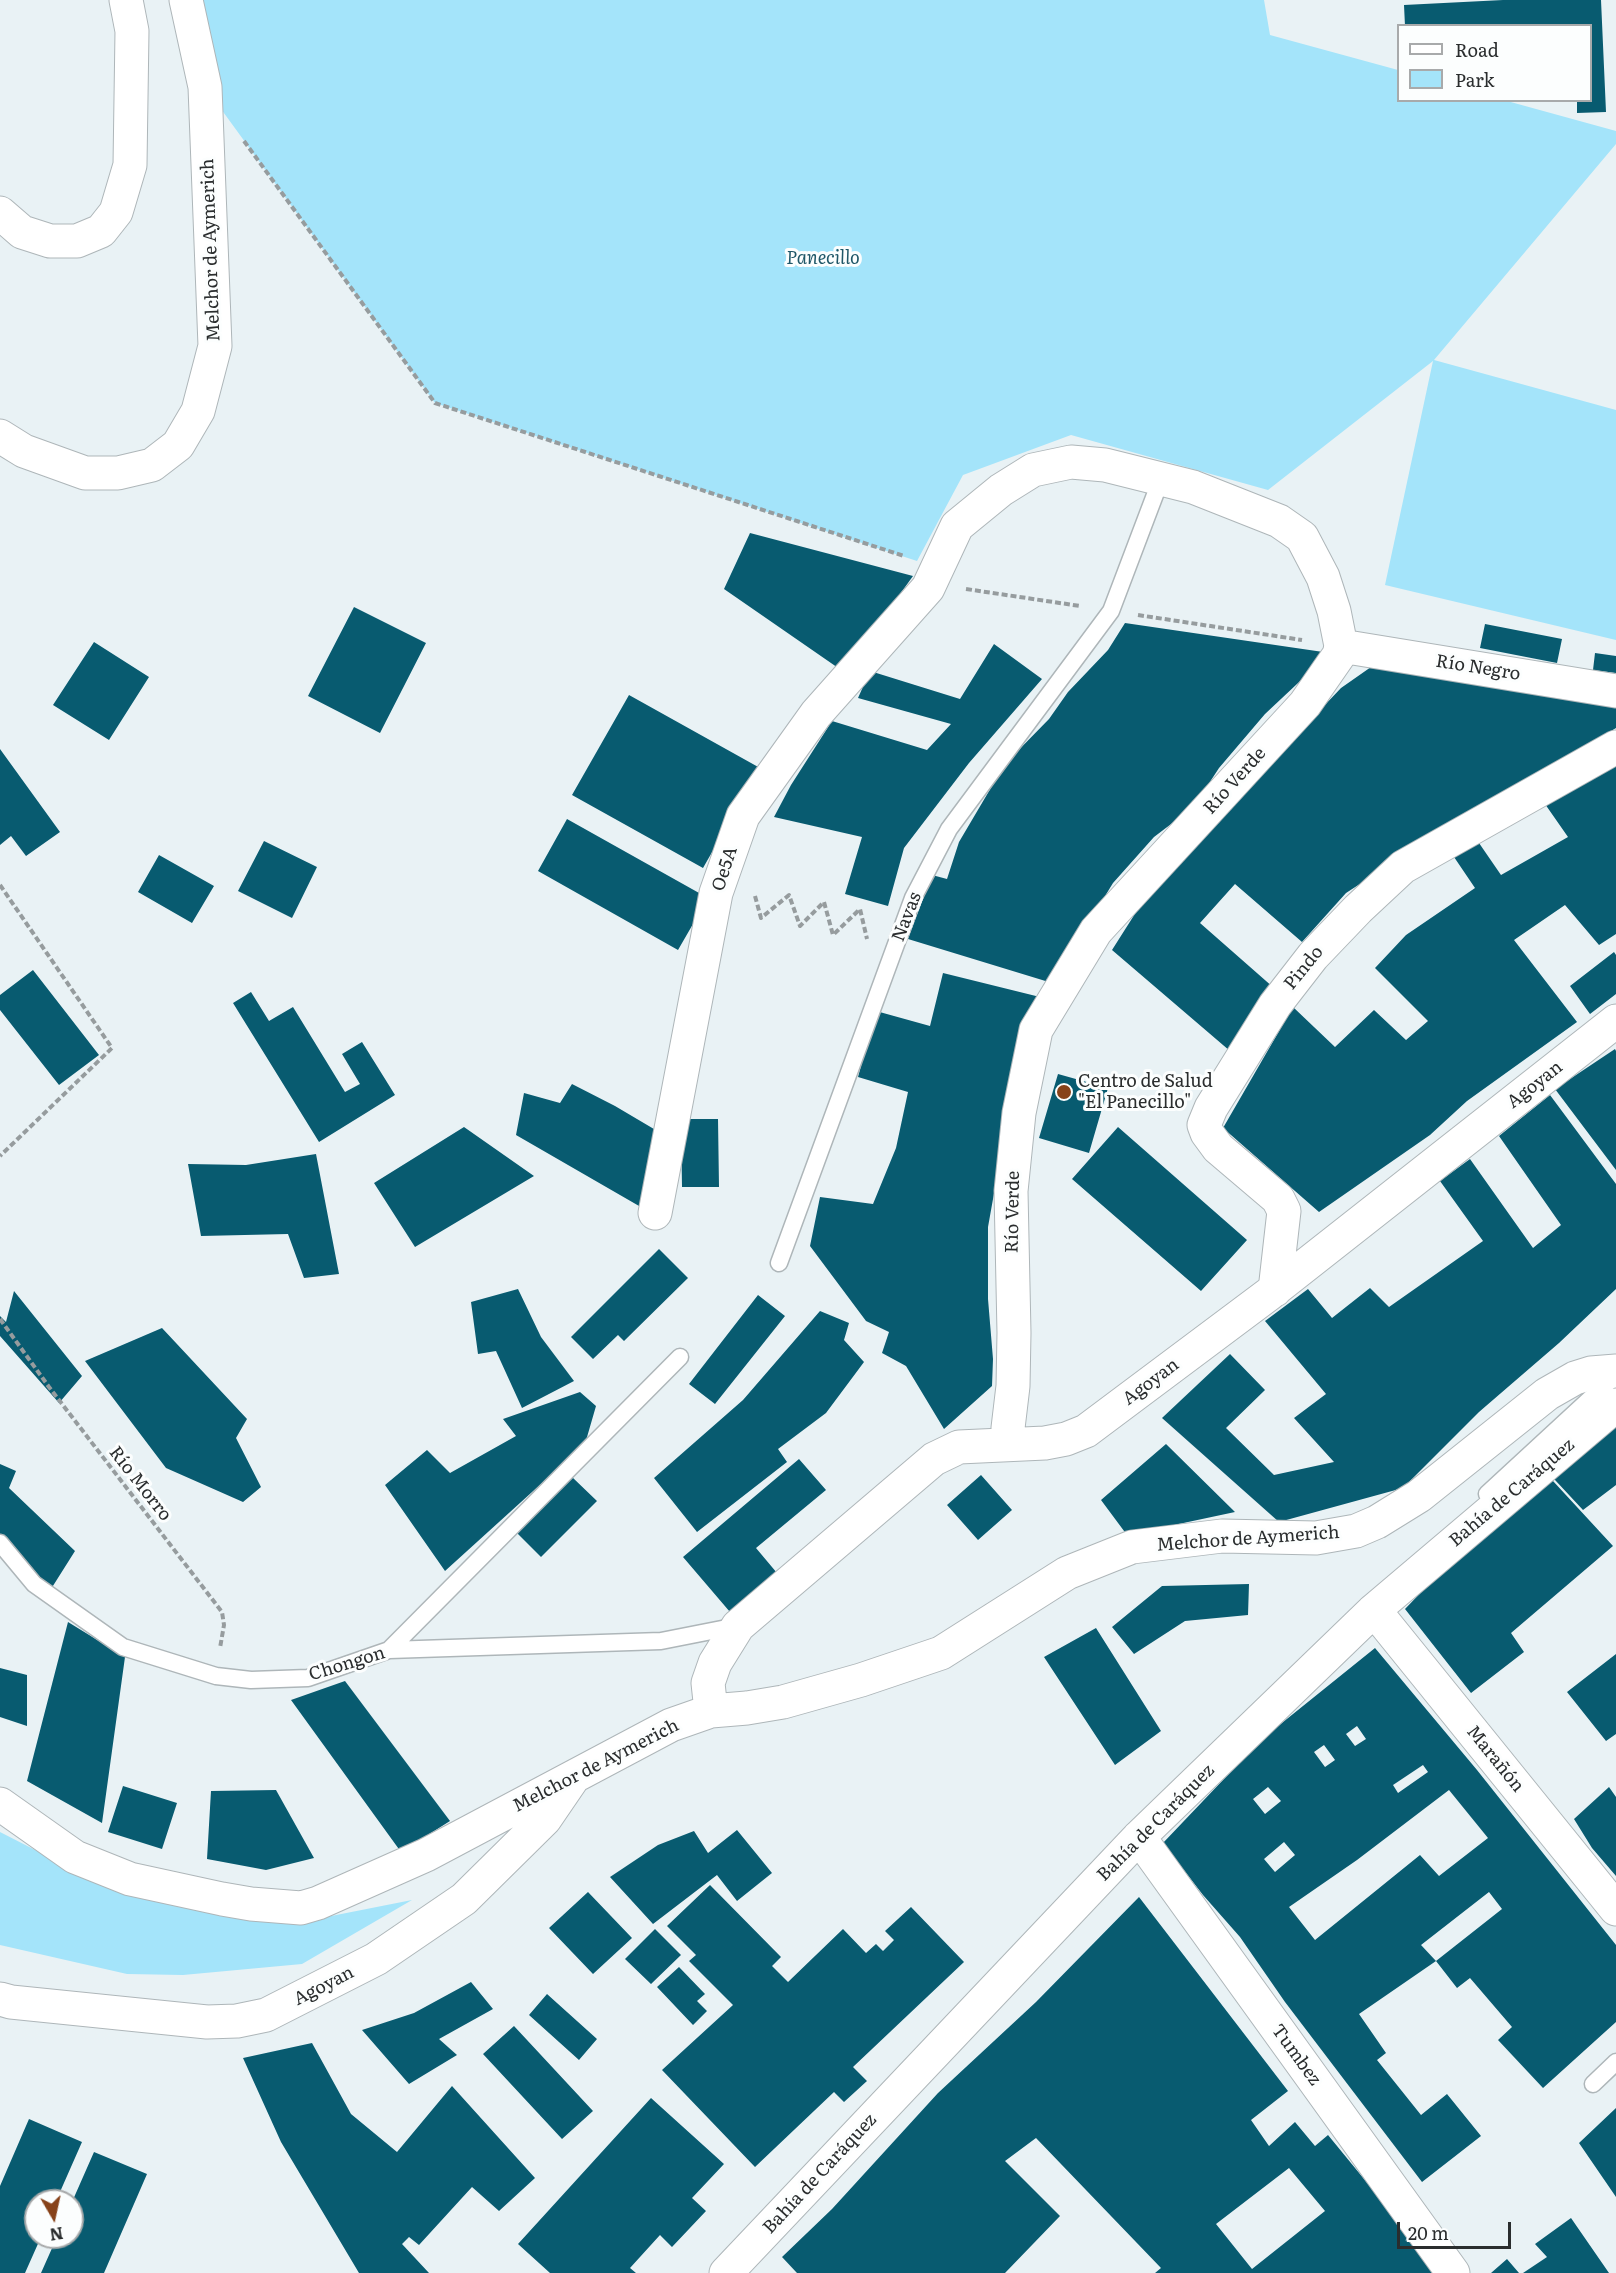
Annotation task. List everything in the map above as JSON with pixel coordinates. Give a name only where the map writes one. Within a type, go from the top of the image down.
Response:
[{"type":"street","points":[[0,213],[21,232],[50,241],[77,241],[101,231],[116,212],[130,165],[132,31],[126,0]]},
{"type":"street","name":"Melchor de Aymerich","points":[[0,436],[24,451],[85,473],[118,473],[152,465],[178,445],[198,411],[215,346],[205,87],[186,0]]},
{"type":"street","name":"Oe5A","points":[[655,1213],[716,893],[743,816],[816,714],[928,588],[957,526],[1001,489],[1033,470],[1071,462],[1105,465],[1161,479]]},
{"type":"street","points":[[1161,479],[1193,487],[1279,521],[1302,537],[1323,577],[1334,611],[1341,646]]},
{"type":"street","name":"Río Negro","points":[[1341,646],[1616,691]]},
{"type":"street","name":"Río Verde","points":[[1010,1443],[1008,1428],[1013,1386],[1014,1333],[1011,1191],[1019,1113],[1036,1030],[1096,931],[1305,704],[1339,655],[1341,646]]},
{"type":"street","name":"Pindo","points":[[1275,1290],[1284,1211],[1278,1200],[1218,1148],[1204,1125],[1206,1116],[1275,1005],[1313,956],[1403,867],[1616,747]]},
{"type":"street","name":"Agoyan","points":[[711,1711],[708,1683],[715,1663],[738,1626],[934,1459],[959,1447],[1045,1443],[1066,1439],[1086,1431],[1275,1290],[1616,1021]]},
{"type":"street","name":"Melchor de Aymerich","points":[[0,1804],[75,1857],[130,1879],[251,1904],[301,1908],[318,1903],[426,1855],[670,1725],[711,1711],[783,1702],[861,1680],[941,1653],[1067,1573],[1132,1547],[1222,1536],[1316,1538],[1356,1531],[1419,1496],[1547,1394],[1575,1378],[1591,1373],[1616,1373]]},
{"type":"street","name":"Bahía de Caráquez","points":[[726,2273],[1139,1837],[1373,1611],[1616,1405]]},
{"type":"street","name":"Marañón","points":[[1373,1611],[1616,1909]]},
{"type":"street","name":"Agoyan","points":[[0,1999],[207,2022],[266,2015],[376,1959],[464,1899],[545,1819],[576,1774]]},
{"type":"street","name":"Tumbez","points":[[1139,1837],[1453,2273]]},
{"type":"lane","name":"Navas","points":[[779,1263],[913,898],[949,829],[1111,611],[1161,479]]},
{"type":"lane","points":[[388,1650],[680,1357]]},
{"type":"lane","points":[[1373,1611],[1370,1602],[1616,1373]]},
{"type":"lane","name":"Chongon","points":[[0,1543],[34,1584],[123,1647],[216,1676],[251,1680],[308,1678],[388,1650],[661,1641],[738,1626]]},
{"type":"lane","points":[[1593,2084],[1616,2062]]},
{"type":"path","points":[[240,135],[435,403],[906,557]]},
{"type":"path","points":[[0,885],[112,1048],[0,1156]]},
{"type":"path","points":[[754,889],[761,918],[789,895],[800,926],[824,902],[833,935],[860,909],[868,942],[895,915],[900,933]]},
{"type":"path","name":"Río Morro","points":[[0,1319],[49,1387],[222,1612],[224,1625],[216,1676]]},
{"type":"green space","name":"Panecillo","points":[[186,0],[1264,0],[1270,35],[1397,70],[1397,102],[1511,102],[1616,131],[1616,144],[1434,360],[1616,410],[1616,640],[1385,585],[1433,361],[1268,490],[1071,435],[963,475],[917,561],[435,403],[205,87]]},
{"type":"green space","points":[[0,1832],[86,1876],[311,1920],[412,1900],[302,1964],[183,1975],[127,1974],[0,1945]]},
{"type":"building","points":[[1503,0],[1601,0],[1606,112],[1577,113],[1577,102],[1592,102],[1592,24],[1405,24],[1404,5]]},
{"type":"building","points":[[750,533],[913,576],[844,672],[724,589]]},
{"type":"building","points":[[354,607],[426,643],[380,733],[308,696]]},
{"type":"building","points":[[1125,623],[1330,653],[1265,714],[1219,768],[1202,794],[1179,818],[1154,837],[1113,883],[1052,983],[908,939],[932,875],[947,879],[959,842],[1005,764],[1049,719],[1068,692],[1108,650]]},
{"type":"building","points":[[1485,624],[1562,639],[1557,663],[1480,648]]},
{"type":"building","points":[[94,642],[149,677],[109,740],[53,705]]},
{"type":"building","points":[[994,644],[1042,679],[969,763],[904,848],[888,906],[845,894],[862,837],[774,817],[791,785],[832,721],[927,750],[951,724],[858,698],[870,671],[960,699]]},
{"type":"building","points":[[1595,653],[1616,656],[1616,673],[1593,670]]},
{"type":"building","points":[[1381,660],[1616,699],[1616,728],[1406,854],[1346,893],[1302,942],[1235,884],[1200,923],[1274,988],[1230,1051],[1112,950],[1152,887],[1341,688]]},
{"type":"building","points":[[629,695],[760,768],[703,868],[572,795]]},
{"type":"building","points":[[0,749],[60,832],[26,856],[11,836],[0,845]]},
{"type":"building","points":[[1616,757],[1616,934],[1599,945],[1565,905],[1514,940],[1577,1022],[1467,1101],[1430,1135],[1319,1212],[1223,1128],[1293,1007],[1335,1047],[1374,1010],[1406,1040],[1428,1021],[1375,968],[1406,935],[1475,888],[1454,857],[1479,843],[1501,875],[1568,837],[1545,804]]},
{"type":"building","points":[[567,819],[708,898],[678,950],[538,871]]},
{"type":"building","points":[[264,841],[317,867],[292,918],[238,891]]},
{"type":"building","points":[[159,855],[214,886],[192,923],[138,892]]},
{"type":"building","points":[[1614,952],[1616,955],[1616,994],[1590,1014],[1570,986]]},
{"type":"building","points":[[33,970],[99,1055],[59,1085],[0,1010],[0,995]]},
{"type":"building","points":[[943,973],[1044,998],[998,1171],[988,1227],[988,1299],[993,1359],[992,1386],[944,1429],[906,1366],[882,1353],[889,1332],[866,1321],[810,1246],[820,1197],[873,1204],[896,1148],[908,1092],[858,1077],[876,1011],[930,1026]]},
{"type":"building","points":[[251,992],[269,1021],[293,1007],[345,1092],[360,1084],[342,1054],[362,1042],[395,1095],[319,1142],[233,1003]]},
{"type":"building","points":[[1615,1049],[1616,1051],[1616,1170],[1555,1089]]},
{"type":"building","points":[[1058,1074],[1108,1088],[1089,1153],[1039,1138]]},
{"type":"building","points":[[572,1084],[659,1132],[646,1210],[516,1135],[524,1093],[560,1103]]},
{"type":"building","points":[[1550,1095],[1616,1184],[1616,1289],[1559,1343],[1479,1412],[1403,1488],[1279,1522],[1162,1418],[1230,1354],[1265,1390],[1226,1428],[1274,1475],[1334,1462],[1294,1418],[1326,1394],[1265,1321],[1308,1289],[1332,1318],[1370,1288],[1389,1307],[1483,1241],[1440,1181],[1470,1159],[1533,1248],[1561,1225],[1499,1136]]},
{"type":"building","points":[[681,1119],[718,1119],[719,1187],[682,1187]]},
{"type":"building","points":[[464,1127],[534,1176],[415,1247],[374,1183]]},
{"type":"building","points":[[1118,1127],[1247,1240],[1201,1291],[1072,1179]]},
{"type":"building","points":[[316,1154],[339,1274],[304,1278],[288,1234],[201,1236],[188,1164],[246,1165]]},
{"type":"building","points":[[659,1249],[688,1278],[624,1341],[618,1335],[593,1359],[571,1337]]},
{"type":"building","points":[[518,1289],[541,1337],[574,1381],[522,1408],[496,1351],[478,1354],[471,1302]]},
{"type":"building","points":[[14,1291],[82,1376],[59,1403],[0,1336],[0,1316],[6,1322]]},
{"type":"building","points":[[758,1295],[785,1316],[715,1404],[689,1384]]},
{"type":"building","points":[[820,1311],[849,1323],[844,1340],[864,1362],[826,1413],[778,1449],[787,1462],[697,1532],[654,1478],[743,1400]]},
{"type":"building","points":[[162,1328],[247,1419],[236,1438],[261,1487],[243,1502],[166,1468],[85,1361]]},
{"type":"building","points":[[580,1392],[596,1406],[585,1444],[445,1571],[385,1485],[427,1450],[450,1473],[516,1436],[503,1419]]},
{"type":"building","points":[[1616,1412],[1616,1485],[1583,1510],[1542,1466]]},
{"type":"building","points":[[1166,1444],[1235,1512],[1127,1535],[1101,1500]]},
{"type":"building","points":[[799,1459],[826,1490],[756,1548],[777,1573],[730,1612],[683,1557]]},
{"type":"building","points":[[0,1464],[16,1471],[9,1488],[75,1551],[51,1589],[0,1537]]},
{"type":"building","points":[[1541,1468],[1613,1546],[1511,1633],[1524,1652],[1471,1693],[1405,1609]]},
{"type":"building","points":[[981,1475],[1012,1510],[978,1540],[947,1505]]},
{"type":"building","points":[[572,1477],[597,1501],[541,1557],[516,1532]]},
{"type":"building","points":[[1249,1584],[1248,1615],[1185,1621],[1134,1654],[1112,1627],[1162,1586]]},
{"type":"building","points":[[68,1622],[125,1657],[102,1823],[27,1781]]},
{"type":"building","points":[[1096,1628],[1161,1731],[1115,1765],[1044,1657]]},
{"type":"building","points":[[1375,1648],[1477,1770],[1616,1945],[1616,2022],[1543,2088],[1498,2040],[1512,2027],[1470,1978],[1457,1988],[1436,1961],[1359,2014],[1386,2053],[1377,2060],[1421,2115],[1447,2094],[1481,2136],[1422,2182],[1285,2002],[1240,1937],[1203,1895],[1163,1843],[1262,1739]],"holes":[[[1357,1726],[1366,1739],[1355,1746],[1346,1734]],[[1324,1745],[1335,1760],[1325,1767],[1314,1752]],[[1423,1765],[1428,1772],[1398,1793],[1393,1785]],[[1268,1787],[1281,1801],[1265,1814],[1253,1799]],[[1449,1790],[1488,1838],[1439,1876],[1420,1855],[1315,1940],[1289,1907],[1357,1860]],[[1284,1842],[1295,1855],[1275,1872],[1264,1859]],[[1489,1892],[1502,1909],[1436,1961],[1421,1945]]]},
{"type":"building","points":[[1616,1654],[1616,1734],[1606,1741],[1567,1692]]},
{"type":"building","points":[[0,1668],[27,1675],[27,1726],[0,1717]]},
{"type":"building","points":[[345,1681],[450,1821],[401,1852],[291,1700]]},
{"type":"building","points":[[123,1786],[177,1803],[162,1849],[108,1832]]},
{"type":"building","points":[[1609,1787],[1616,1797],[1616,1876],[1592,1848],[1574,1819]]},
{"type":"building","points":[[276,1790],[314,1858],[266,1870],[207,1859],[211,1791]]},
{"type":"building","points":[[737,1830],[772,1873],[737,1901],[717,1875],[653,1924],[610,1877],[658,1845],[694,1831],[708,1853]]},
{"type":"building","points":[[710,1885],[781,1957],[772,1966],[788,1982],[843,1929],[866,1953],[876,1944],[883,1951],[894,1940],[885,1931],[911,1907],[964,1962],[853,2067],[867,2081],[844,2102],[834,2092],[755,2167],[662,2070],[733,2005],[689,1961],[696,1955],[667,1926]]},
{"type":"building","points":[[588,1892],[632,1938],[593,1974],[549,1928]]},
{"type":"building","points":[[1139,1897],[1288,2091],[1251,2120],[1269,2146],[1295,2122],[1315,2146],[1328,2135],[1441,2273],[1155,2273],[1161,2268],[1036,2138],[1005,2161],[1060,2216],[1005,2273],[797,2273],[782,2257],[832,2209],[938,2093],[1036,2002]],"holes":[[[1289,2168],[1325,2211],[1252,2269],[1216,2224]]]},
{"type":"building","points":[[655,1929],[681,1955],[651,1984],[625,1959]]},
{"type":"building","points":[[679,1967],[705,1994],[697,2001],[707,2011],[693,2025],[657,1987]]},
{"type":"building","points":[[471,1982],[493,2009],[439,2039],[457,2055],[409,2084],[362,2030],[414,2013]]},
{"type":"building","points":[[547,1994],[597,2039],[579,2060],[529,2015]]},
{"type":"building","points":[[514,2026],[593,2111],[562,2139],[483,2054]]},
{"type":"building","points":[[312,2043],[351,2114],[397,2152],[452,2086],[535,2178],[499,2211],[472,2187],[419,2245],[409,2237],[402,2244],[429,2273],[359,2273],[281,2142],[243,2058]]},
{"type":"building","points":[[651,2098],[724,2164],[692,2198],[706,2211],[672,2247],[660,2235],[630,2268],[636,2273],[550,2273],[518,2244]]},
{"type":"building","points":[[1616,2108],[1616,2197],[1579,2143]]},
{"type":"building","points":[[29,2119],[82,2142],[61,2189],[24,2189],[24,2249],[36,2249],[25,2273],[0,2273],[0,2186]]},
{"type":"building","points":[[94,2152],[147,2174],[104,2273],[41,2273],[52,2249],[84,2249],[84,2189],[78,2189]]},
{"type":"building","points":[[1571,2218],[1609,2273],[1523,2273],[1547,2257],[1535,2244]]},
{"type":"building","points":[[1507,2259],[1519,2273],[1491,2273]]},
{"type":"place","name":"Centro de Salud \"El Panecillo\"","points":[[1064,1092]]}]
